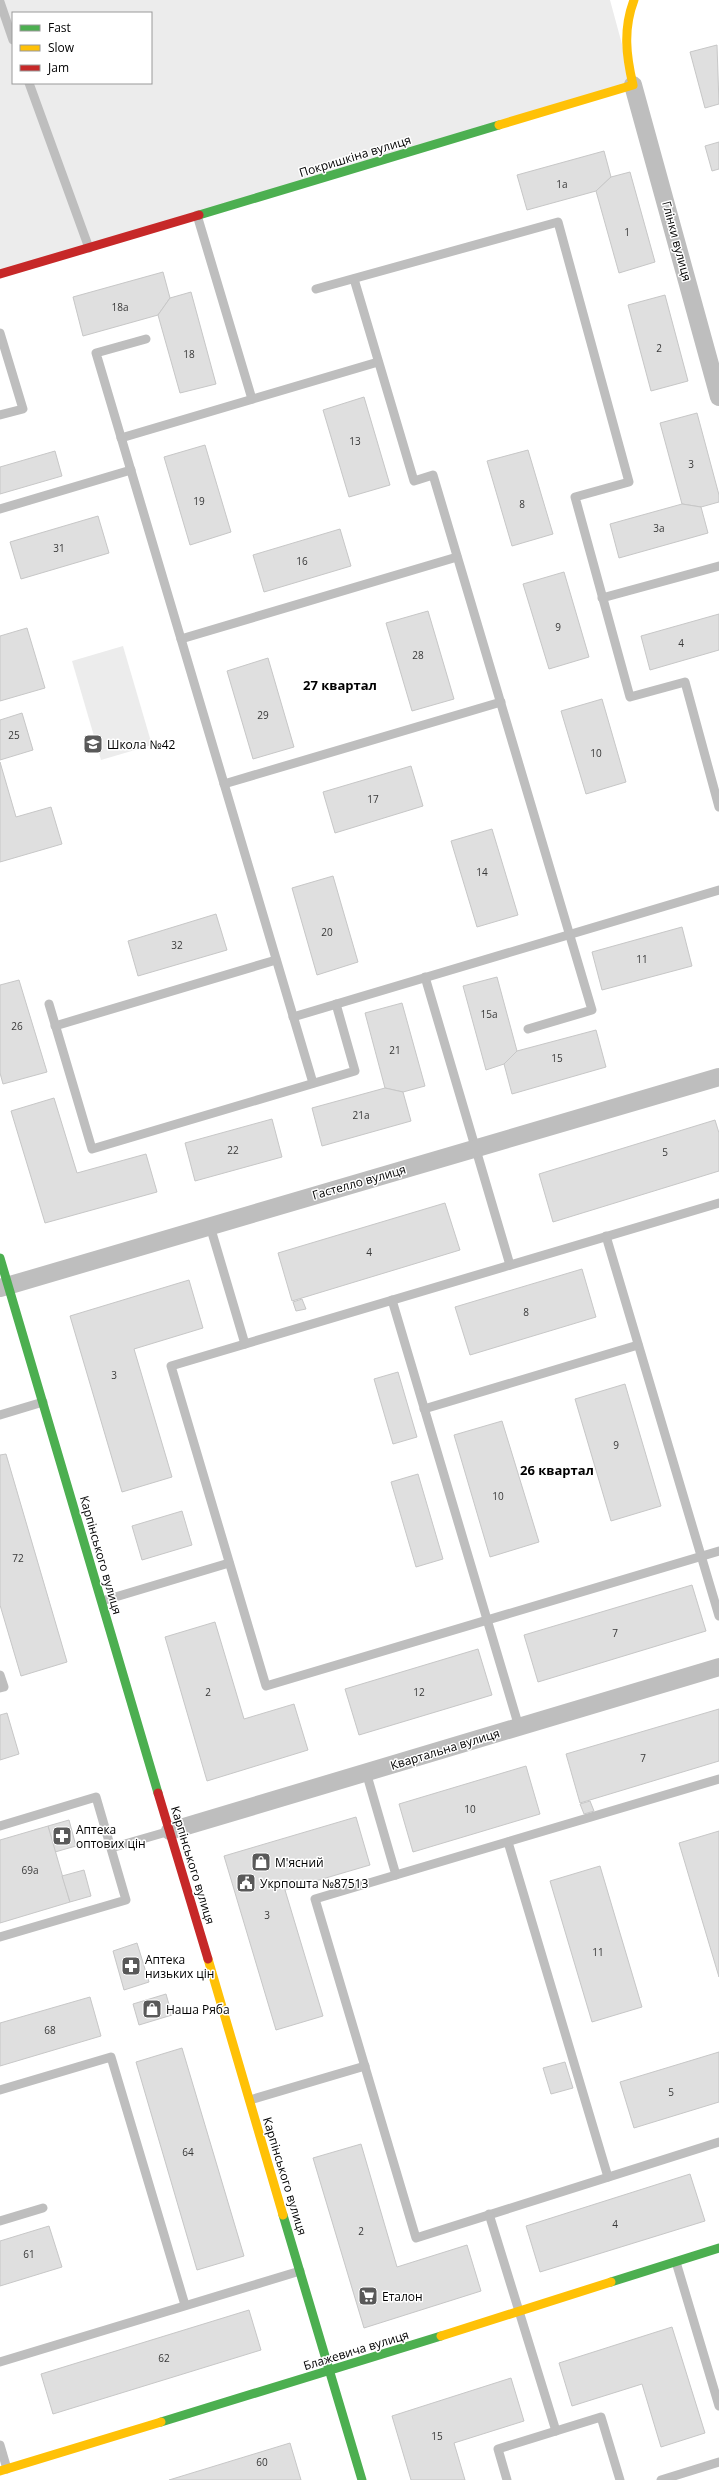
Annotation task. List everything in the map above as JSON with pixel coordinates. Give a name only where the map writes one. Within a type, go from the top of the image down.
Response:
[{"type":"street","points":[[633,85],[625,35],[626,17],[634,0]]},
{"type":"street","name":"Покришкіна вулиця","points":[[0,274],[633,85]]},
{"type":"street","name":"Глінки вулиця","points":[[633,85],[719,397]]},
{"type":"street","name":"Гастелло вулиця","points":[[4,1286],[719,1077]]},
{"type":"street","name":"Карпінського вулиця","points":[[0,1258],[4,1286],[43,1402],[362,2480]]},
{"type":"street","name":"Квартальна вулиця","points":[[170,1831],[719,1667]]},
{"type":"street","name":"Блажевича вулиця","points":[[4,2470],[330,2371],[719,2248]]},
{"type":"lane","points":[[0,2],[12,37]]},
{"type":"lane","points":[[29,84],[89,248]]},
{"type":"lane","points":[[197,215],[252,399]]},
{"type":"lane","points":[[316,289],[558,222],[629,482],[574,497],[630,697],[685,682],[719,808]]},
{"type":"lane","points":[[354,279],[414,481],[433,475],[592,1010],[528,1028]]},
{"type":"lane","points":[[0,333],[23,409],[0,416]]},
{"type":"lane","points":[[146,339],[96,353],[313,1083]]},
{"type":"lane","points":[[121,438],[378,362]]},
{"type":"lane","points":[[0,509],[131,470]]},
{"type":"lane","points":[[181,639],[457,557]]},
{"type":"lane","points":[[602,598],[719,566]]},
{"type":"lane","points":[[224,784],[501,702]]},
{"type":"lane","points":[[293,1017],[719,890]]},
{"type":"lane","points":[[55,1026],[276,960]]},
{"type":"lane","points":[[425,978],[510,1265]]},
{"type":"lane","points":[[48,1004],[92,1149],[355,1071],[336,1004]]},
{"type":"lane","points":[[719,1203],[171,1366],[266,1686],[719,1551]]},
{"type":"lane","points":[[210,1226],[245,1344]]},
{"type":"lane","points":[[606,1236],[719,1616]]},
{"type":"lane","points":[[392,1300],[518,1727]]},
{"type":"lane","points":[[424,1409],[638,1345]]},
{"type":"lane","points":[[0,1415],[43,1402]]},
{"type":"lane","points":[[102,1601],[229,1564]]},
{"type":"lane","points":[[0,1675],[4,1687],[0,1688]]},
{"type":"lane","points":[[366,1772],[396,1875]]},
{"type":"lane","points":[[719,1779],[315,1899],[416,2238],[719,2142]]},
{"type":"lane","points":[[0,1826],[96,1797],[126,1900],[0,1937]]},
{"type":"lane","points":[[111,1848],[170,1831]]},
{"type":"lane","points":[[508,1842],[608,2177]]},
{"type":"lane","points":[[0,2090],[111,2057],[185,2305]]},
{"type":"lane","points":[[250,2100],[365,2066]]},
{"type":"lane","points":[[0,2221],[43,2208]]},
{"type":"lane","points":[[488,2214],[556,2431]]},
{"type":"lane","points":[[676,2262],[719,2406]]},
{"type":"lane","points":[[0,2362],[300,2270]]},
{"type":"lane","points":[[507,2480],[498,2449],[601,2417],[620,2480]]},
{"type":"lane","points":[[0,2446],[4,2470]]},
{"type":"lane","points":[[661,2480],[719,2462]]},
{"type":"shaded area","points":[[0,0],[610,0],[633,85],[0,274]]},
{"type":"shaded area","points":[[123,646],[152,745],[101,760],[72,661]]},
{"type":"building","points":[[717,45],[719,104],[705,108],[690,52]]},
{"type":"building","points":[[719,142],[719,169],[712,171],[705,146]]},
{"type":"building","points":[[604,151],[611,177],[596,191],[527,210],[517,175]]},
{"type":"building","points":[[630,172],[655,262],[619,273],[596,191],[611,177]]},
{"type":"building","points":[[163,272],[170,298],[158,315],[83,336],[73,297]]},
{"type":"building","points":[[191,292],[216,384],[180,393],[158,315],[170,298]]},
{"type":"building","points":[[665,295],[688,381],[651,391],[628,305]]},
{"type":"building","points":[[364,397],[390,485],[349,497],[323,410]]},
{"type":"building","points":[[697,413],[719,495],[719,502],[701,507],[682,504],[660,423]]},
{"type":"building","points":[[205,445],[231,532],[190,545],[164,457]]},
{"type":"building","points":[[528,450],[553,534],[512,546],[487,461]]},
{"type":"building","points":[[55,451],[62,476],[0,494],[0,467]]},
{"type":"building","points":[[682,504],[701,507],[708,533],[619,558],[610,524]]},
{"type":"building","points":[[98,516],[109,553],[21,579],[10,542]]},
{"type":"building","points":[[340,529],[351,566],[264,592],[253,555]]},
{"type":"building","points":[[564,572],[589,657],[549,669],[523,584]]},
{"type":"building","points":[[428,611],[454,699],[412,711],[386,623]]},
{"type":"building","points":[[719,614],[719,650],[650,670],[641,636]]},
{"type":"building","points":[[27,628],[45,688],[0,701],[0,636]]},
{"type":"building","points":[[268,658],[294,747],[253,759],[227,671]]},
{"type":"building","points":[[602,699],[626,782],[586,794],[561,711]]},
{"type":"building","points":[[22,713],[33,750],[0,760],[0,720]]},
{"type":"building","points":[[0,762],[16,817],[51,807],[62,844],[0,862]]},
{"type":"building","points":[[411,766],[423,806],[335,833],[323,792]]},
{"type":"building","points":[[492,829],[518,915],[477,927],[451,841]]},
{"type":"building","points":[[333,876],[358,962],[317,975],[292,888]]},
{"type":"building","points":[[216,914],[227,950],[138,976],[128,941]]},
{"type":"building","points":[[682,927],[692,966],[602,990],[592,952]]},
{"type":"building","points":[[497,977],[517,1051],[504,1064],[486,1070],[463,986]]},
{"type":"building","points":[[19,980],[47,1072],[3,1084],[0,1073],[0,985]]},
{"type":"building","points":[[402,1003],[425,1086],[403,1092],[385,1088],[365,1013]]},
{"type":"building","points":[[596,1030],[606,1067],[512,1094],[504,1064],[517,1051]]},
{"type":"building","points":[[385,1088],[403,1092],[411,1121],[322,1146],[312,1108]]},
{"type":"building","points":[[54,1098],[77,1173],[146,1154],[157,1192],[45,1223],[11,1111]]},
{"type":"building","points":[[272,1119],[282,1157],[195,1181],[185,1143]]},
{"type":"building","points":[[715,1120],[719,1133],[719,1171],[553,1222],[539,1174]]},
{"type":"building","points":[[445,1203],[460,1250],[292,1301],[278,1253]]},
{"type":"building","points":[[582,1269],[596,1317],[470,1355],[455,1307]]},
{"type":"building","points":[[189,1280],[203,1328],[134,1349],[172,1477],[122,1492],[70,1316]]},
{"type":"building","points":[[302,1299],[306,1309],[296,1311],[293,1302]]},
{"type":"building","points":[[398,1372],[417,1437],[393,1444],[374,1379]]},
{"type":"building","points":[[625,1384],[661,1506],[611,1521],[575,1399]]},
{"type":"building","points":[[502,1421],[539,1542],[490,1557],[454,1435]]},
{"type":"building","points":[[6,1454],[67,1662],[21,1676],[0,1605],[0,1455]]},
{"type":"building","points":[[418,1474],[443,1559],[416,1567],[391,1482]]},
{"type":"building","points":[[182,1511],[192,1545],[142,1560],[132,1526]]},
{"type":"building","points":[[692,1585],[706,1631],[538,1682],[524,1635]]},
{"type":"building","points":[[215,1622],[244,1719],[294,1704],[308,1750],[207,1781],[165,1637]]},
{"type":"building","points":[[478,1649],[492,1695],[359,1735],[345,1689]]},
{"type":"building","points":[[719,1709],[719,1761],[580,1803],[566,1754]]},
{"type":"building","points":[[7,1713],[19,1754],[0,1760],[0,1715]]},
{"type":"building","points":[[526,1766],[540,1814],[413,1852],[399,1804]]},
{"type":"building","points":[[590,1801],[594,1811],[584,1814],[580,1804]]},
{"type":"building","points":[[356,1817],[370,1865],[285,1890],[323,2016],[276,2030],[224,1856]]},
{"type":"building","points":[[69,1820],[76,1846],[55,1852],[48,1826]]},
{"type":"building","points":[[48,1826],[70,1902],[0,1923],[0,1840]]},
{"type":"building","points":[[719,1831],[719,1977],[679,1843]]},
{"type":"building","points":[[600,1866],[642,2007],[592,2022],[550,1881]]},
{"type":"building","points":[[84,1870],[91,1896],[70,1902],[62,1876]]},
{"type":"building","points":[[137,1943],[149,1982],[124,1990],[113,1951]]},
{"type":"building","points":[[166,1994],[172,2015],[139,2025],[133,2004]]},
{"type":"building","points":[[90,1997],[101,2036],[0,2066],[0,2023]]},
{"type":"building","points":[[182,2048],[244,2256],[197,2270],[136,2062]]},
{"type":"building","points":[[719,2052],[719,2102],[634,2128],[620,2082]]},
{"type":"building","points":[[565,2062],[573,2088],[551,2094],[543,2068]]},
{"type":"building","points":[[361,2144],[397,2267],[467,2245],[481,2291],[364,2328],[313,2158]]},
{"type":"building","points":[[690,2174],[705,2221],[540,2272],[526,2226]]},
{"type":"building","points":[[49,2226],[62,2267],[0,2286],[0,2241]]},
{"type":"building","points":[[249,2310],[261,2350],[53,2414],[41,2374]]},
{"type":"building","points":[[672,2327],[705,2433],[661,2447],[642,2384],[572,2406],[559,2363]]},
{"type":"building","points":[[511,2378],[524,2421],[454,2443],[465,2480],[411,2480],[392,2416]]},
{"type":"building","points":[[290,2443],[301,2480],[169,2480]]},
{"type":"traffic: fast","points":[[199,215],[499,125]]},
{"type":"traffic: fast","points":[[0,1258],[158,1793]]},
{"type":"traffic: fast","points":[[283,2215],[362,2480]]},
{"type":"traffic: fast","points":[[611,2282],[719,2248]]},
{"type":"traffic: fast","points":[[161,2422],[441,2336]]},
{"type":"traffic: slow","points":[[499,125],[633,85],[627,53],[627,32],[628,21],[634,0]]},
{"type":"traffic: slow","points":[[208,1959],[283,2215]]},
{"type":"traffic: slow","points":[[441,2336],[611,2282]]},
{"type":"traffic: slow","points":[[0,2471],[161,2422]]},
{"type":"traffic: jam","points":[[0,274],[199,215]]},
{"type":"traffic: jam","points":[[158,1793],[208,1959]]},
{"type":"place","name":"Школа №42","points":[[93,744]]},
{"type":"place","name":"Аптека оптових цін","points":[[62,1836]]},
{"type":"place","name":"М'ясний","points":[[261,1862]]},
{"type":"place","name":"Укрпошта №87513","points":[[246,1883]]},
{"type":"place","name":"Аптека низьких цін","points":[[131,1966]]},
{"type":"place","name":"Наша Ряба","points":[[152,2009]]},
{"type":"place","name":"Еталон","points":[[368,2296]]},
{"type":"district","name":"27 квартал","points":[[340,685]]},
{"type":"district","name":"26 квартал","points":[[557,1470]]}]
